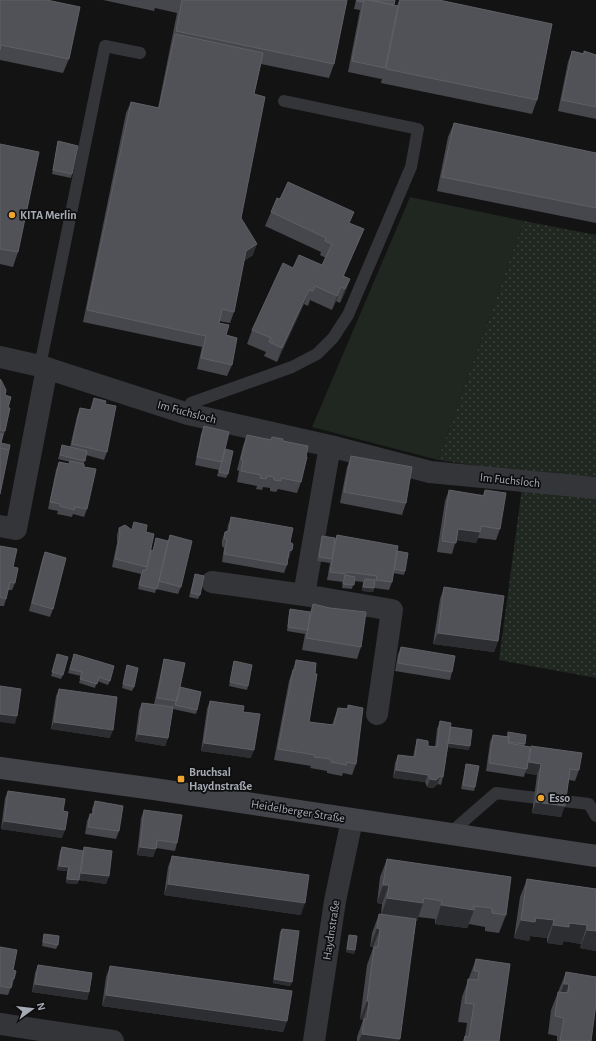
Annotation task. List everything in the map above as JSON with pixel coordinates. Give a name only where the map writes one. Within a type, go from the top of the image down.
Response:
[{"type":"main road","name":"Heidelberger Straße","points":[[0,768],[161,790],[596,856]]},
{"type":"street","name":"Im Fuchsloch","points":[[0,357],[43,367],[188,414],[330,446],[430,472],[596,488]]},
{"type":"street","points":[[0,526],[16,529],[43,367]]},
{"type":"street","points":[[304,595],[330,446]]},
{"type":"street","points":[[212,582],[304,595],[392,610],[377,714]]},
{"type":"street","name":"Haydnstraße","points":[[314,1041],[335,900],[352,820]]},
{"type":"street","points":[[0,1024],[113,1041]]},
{"type":"lane","points":[[43,367],[105,46],[140,53]]},
{"type":"lane","points":[[188,414],[191,403],[292,367],[317,354],[333,338],[348,315],[411,167],[418,129],[284,101]]},
{"type":"lane","points":[[449,834],[496,793],[590,804],[596,816]]},
{"type":"shaded area","points":[[410,197],[524,221],[438,460],[312,427]]},
{"type":"shaded area","points":[[524,221],[596,235],[596,483],[438,460]]},
{"type":"shaded area","points":[[522,488],[596,494],[596,678],[499,660]]},
{"type":"building","points":[[0,0],[47,0],[80,7],[69,59],[1,45],[0,50]]},
{"type":"building","points":[[182,0],[347,0],[334,64],[176,31]]},
{"type":"building","points":[[364,0],[398,6],[385,68],[352,61]]},
{"type":"building","points":[[369,0],[395,0],[394,5]]},
{"type":"building","points":[[400,0],[439,0],[552,24],[537,100],[386,69]]},
{"type":"building","points":[[175,34],[263,53],[254,94],[265,97],[241,218],[257,244],[246,251],[234,312],[222,309],[219,323],[229,325],[226,335],[237,338],[232,365],[201,358],[206,336],[87,310],[131,102],[159,108]]},
{"type":"building","points":[[572,51],[584,54],[584,51],[596,55],[596,107],[562,100]]},
{"type":"building","points":[[454,123],[596,153],[596,208],[442,177]]},
{"type":"building","points":[[58,141],[78,146],[72,174],[53,170]]},
{"type":"building","name":"KITA Merlin","points":[[0,144],[39,152],[18,252],[0,249]]},
{"type":"building","points":[[288,182],[354,212],[349,223],[364,229],[343,276],[350,279],[345,289],[341,287],[337,296],[315,286],[313,291],[309,290],[282,348],[269,342],[271,338],[252,330],[283,263],[293,268],[299,255],[322,265],[332,244],[325,241],[326,238],[271,212],[277,198],[280,199]]},
{"type":"building","points":[[0,379],[6,390],[5,395],[11,397],[5,431],[0,430]]},
{"type":"building","points":[[94,398],[106,401],[105,404],[116,406],[107,452],[72,444],[80,408],[91,410]]},
{"type":"building","points":[[204,426],[229,432],[222,462],[197,457]]},
{"type":"building","points":[[0,434],[3,434],[1,443],[10,445],[9,450],[0,448]]},
{"type":"building","points":[[247,435],[271,440],[272,437],[283,439],[283,441],[308,446],[301,482],[281,478],[281,481],[274,480],[274,477],[267,476],[266,479],[260,478],[261,475],[241,471],[243,460],[241,459]]},
{"type":"building","points":[[62,445],[87,451],[85,461],[60,455]]},
{"type":"building","points":[[0,448],[9,450],[0,494]]},
{"type":"building","points":[[225,449],[233,451],[228,474],[219,472]]},
{"type":"building","points":[[351,456],[412,467],[406,503],[344,492]]},
{"type":"building","points":[[70,461],[84,464],[84,467],[96,469],[87,509],[75,507],[74,510],[60,506],[60,504],[50,502],[59,462],[69,464]]},
{"type":"building","points":[[449,490],[484,496],[485,490],[506,493],[500,529],[481,526],[480,532],[458,529],[456,543],[442,541]]},
{"type":"building","points":[[231,517],[293,528],[290,542],[293,544],[292,550],[289,551],[287,565],[224,554],[227,540],[224,538],[225,532],[229,531]]},
{"type":"building","points":[[134,522],[147,525],[146,532],[154,534],[147,567],[115,559],[120,535],[119,528],[125,525],[132,530]]},
{"type":"building","points":[[170,535],[192,541],[181,587],[159,581]]},
{"type":"building","points":[[337,535],[398,546],[392,582],[376,580],[377,576],[347,572],[346,574],[330,572]]},
{"type":"building","points":[[322,536],[335,538],[332,559],[319,557]]},
{"type":"building","points":[[156,538],[168,541],[157,589],[139,585],[143,570],[146,570],[151,550],[153,551]]},
{"type":"building","points":[[0,546],[17,549],[13,567],[18,568],[15,583],[10,582],[6,599],[0,597]]},
{"type":"building","points":[[397,551],[408,553],[405,571],[394,569]]},
{"type":"building","points":[[45,552],[66,558],[53,609],[32,603]]},
{"type":"building","points":[[195,574],[204,576],[200,595],[191,593]]},
{"type":"building","points":[[345,575],[355,577],[354,585],[343,584]]},
{"type":"building","points":[[365,579],[375,580],[374,588],[363,587]]},
{"type":"building","points":[[444,587],[504,596],[498,641],[438,633]]},
{"type":"building","points":[[313,604],[330,608],[366,612],[361,647],[306,638]]},
{"type":"building","points":[[290,609],[310,612],[308,630],[288,627]]},
{"type":"building","points":[[401,647],[455,656],[452,672],[398,663]]},
{"type":"building","points":[[57,654],[68,657],[63,675],[52,672]]},
{"type":"building","points":[[74,654],[114,666],[110,681],[99,677],[97,684],[80,679],[82,672],[70,669]]},
{"type":"building","points":[[164,659],[185,663],[177,701],[157,698]]},
{"type":"building","points":[[296,660],[316,663],[315,674],[317,674],[309,722],[334,725],[338,708],[348,709],[348,705],[363,708],[356,764],[347,762],[346,765],[331,762],[331,759],[314,757],[315,755],[278,749]]},
{"type":"building","points":[[234,661],[252,665],[248,686],[230,682]]},
{"type":"building","points":[[127,665],[138,668],[134,687],[123,684]]},
{"type":"building","points":[[0,686],[21,689],[17,716],[0,714]]},
{"type":"building","points":[[180,687],[201,692],[197,710],[175,705]]},
{"type":"building","points":[[59,689],[117,697],[113,730],[54,722]]},
{"type":"building","points":[[210,701],[244,706],[243,712],[260,714],[254,750],[204,743]]},
{"type":"building","points":[[142,703],[173,707],[168,738],[138,734]]},
{"type":"building","points":[[440,721],[451,723],[443,777],[440,776],[436,780],[430,779],[428,775],[396,770],[398,755],[415,757],[417,739],[428,741],[428,746],[437,747]]},
{"type":"building","points":[[451,727],[472,730],[470,746],[448,743]]},
{"type":"building","points":[[508,732],[526,735],[525,744],[508,742]]},
{"type":"building","points":[[493,735],[509,737],[508,743],[530,747],[527,769],[489,763]]},
{"type":"building","points":[[531,746],[582,753],[579,770],[570,769],[565,806],[536,802],[541,764],[529,762]]},
{"type":"building","points":[[466,764],[479,766],[475,787],[463,785]]},
{"type":"building","points":[[8,791],[65,799],[63,811],[68,812],[65,830],[4,821]]},
{"type":"building","points":[[95,801],[123,806],[119,831],[88,827],[90,814],[93,814]]},
{"type":"building","points":[[144,810],[182,815],[177,843],[157,840],[156,849],[140,847]]},
{"type":"building","points":[[62,847],[83,851],[79,880],[67,879],[69,867],[59,866]]},
{"type":"building","points":[[84,847],[112,851],[109,876],[81,873]]},
{"type":"building","points":[[172,856],[309,875],[305,903],[168,884]]},
{"type":"building","points":[[387,859],[511,877],[506,915],[492,913],[492,908],[474,906],[474,910],[441,905],[442,901],[424,898],[423,903],[387,898],[389,885],[383,885]]},
{"type":"building","points":[[527,879],[596,889],[596,931],[587,930],[587,925],[569,923],[569,927],[553,925],[554,920],[536,918],[535,922],[521,920]]},
{"type":"building","points":[[379,914],[416,919],[400,1039],[362,1034],[364,1019],[367,1019],[369,1001],[367,1001],[374,947],[378,947],[380,929],[377,928]]},
{"type":"building","points":[[282,929],[299,931],[292,982],[274,979]]},
{"type":"building","points":[[44,934],[59,936],[58,945],[43,942]]},
{"type":"building","points":[[349,935],[357,936],[355,950],[347,949]]},
{"type":"building","points":[[0,947],[17,950],[13,970],[16,971],[14,979],[12,979],[11,988],[0,986]]},
{"type":"building","points":[[476,959],[510,964],[499,1041],[464,1041],[465,1036],[469,1037],[474,1004],[465,1003],[468,979],[478,980],[479,971],[474,971]]},
{"type":"building","points":[[38,965],[92,973],[89,992],[35,984]]},
{"type":"building","points":[[110,966],[292,991],[287,1021],[106,995]]},
{"type":"building","points":[[566,972],[596,977],[596,1004],[591,1041],[560,1041],[564,1018],[555,1016],[558,992],[568,993],[569,984],[564,984]]},
{"type":"place","name":"KITA Merlin","points":[[12,215]]},
{"type":"place","name":"Bruchsal Haydnstraße","points":[[181,779]]},
{"type":"place","name":"Esso","points":[[541,798]]}]
